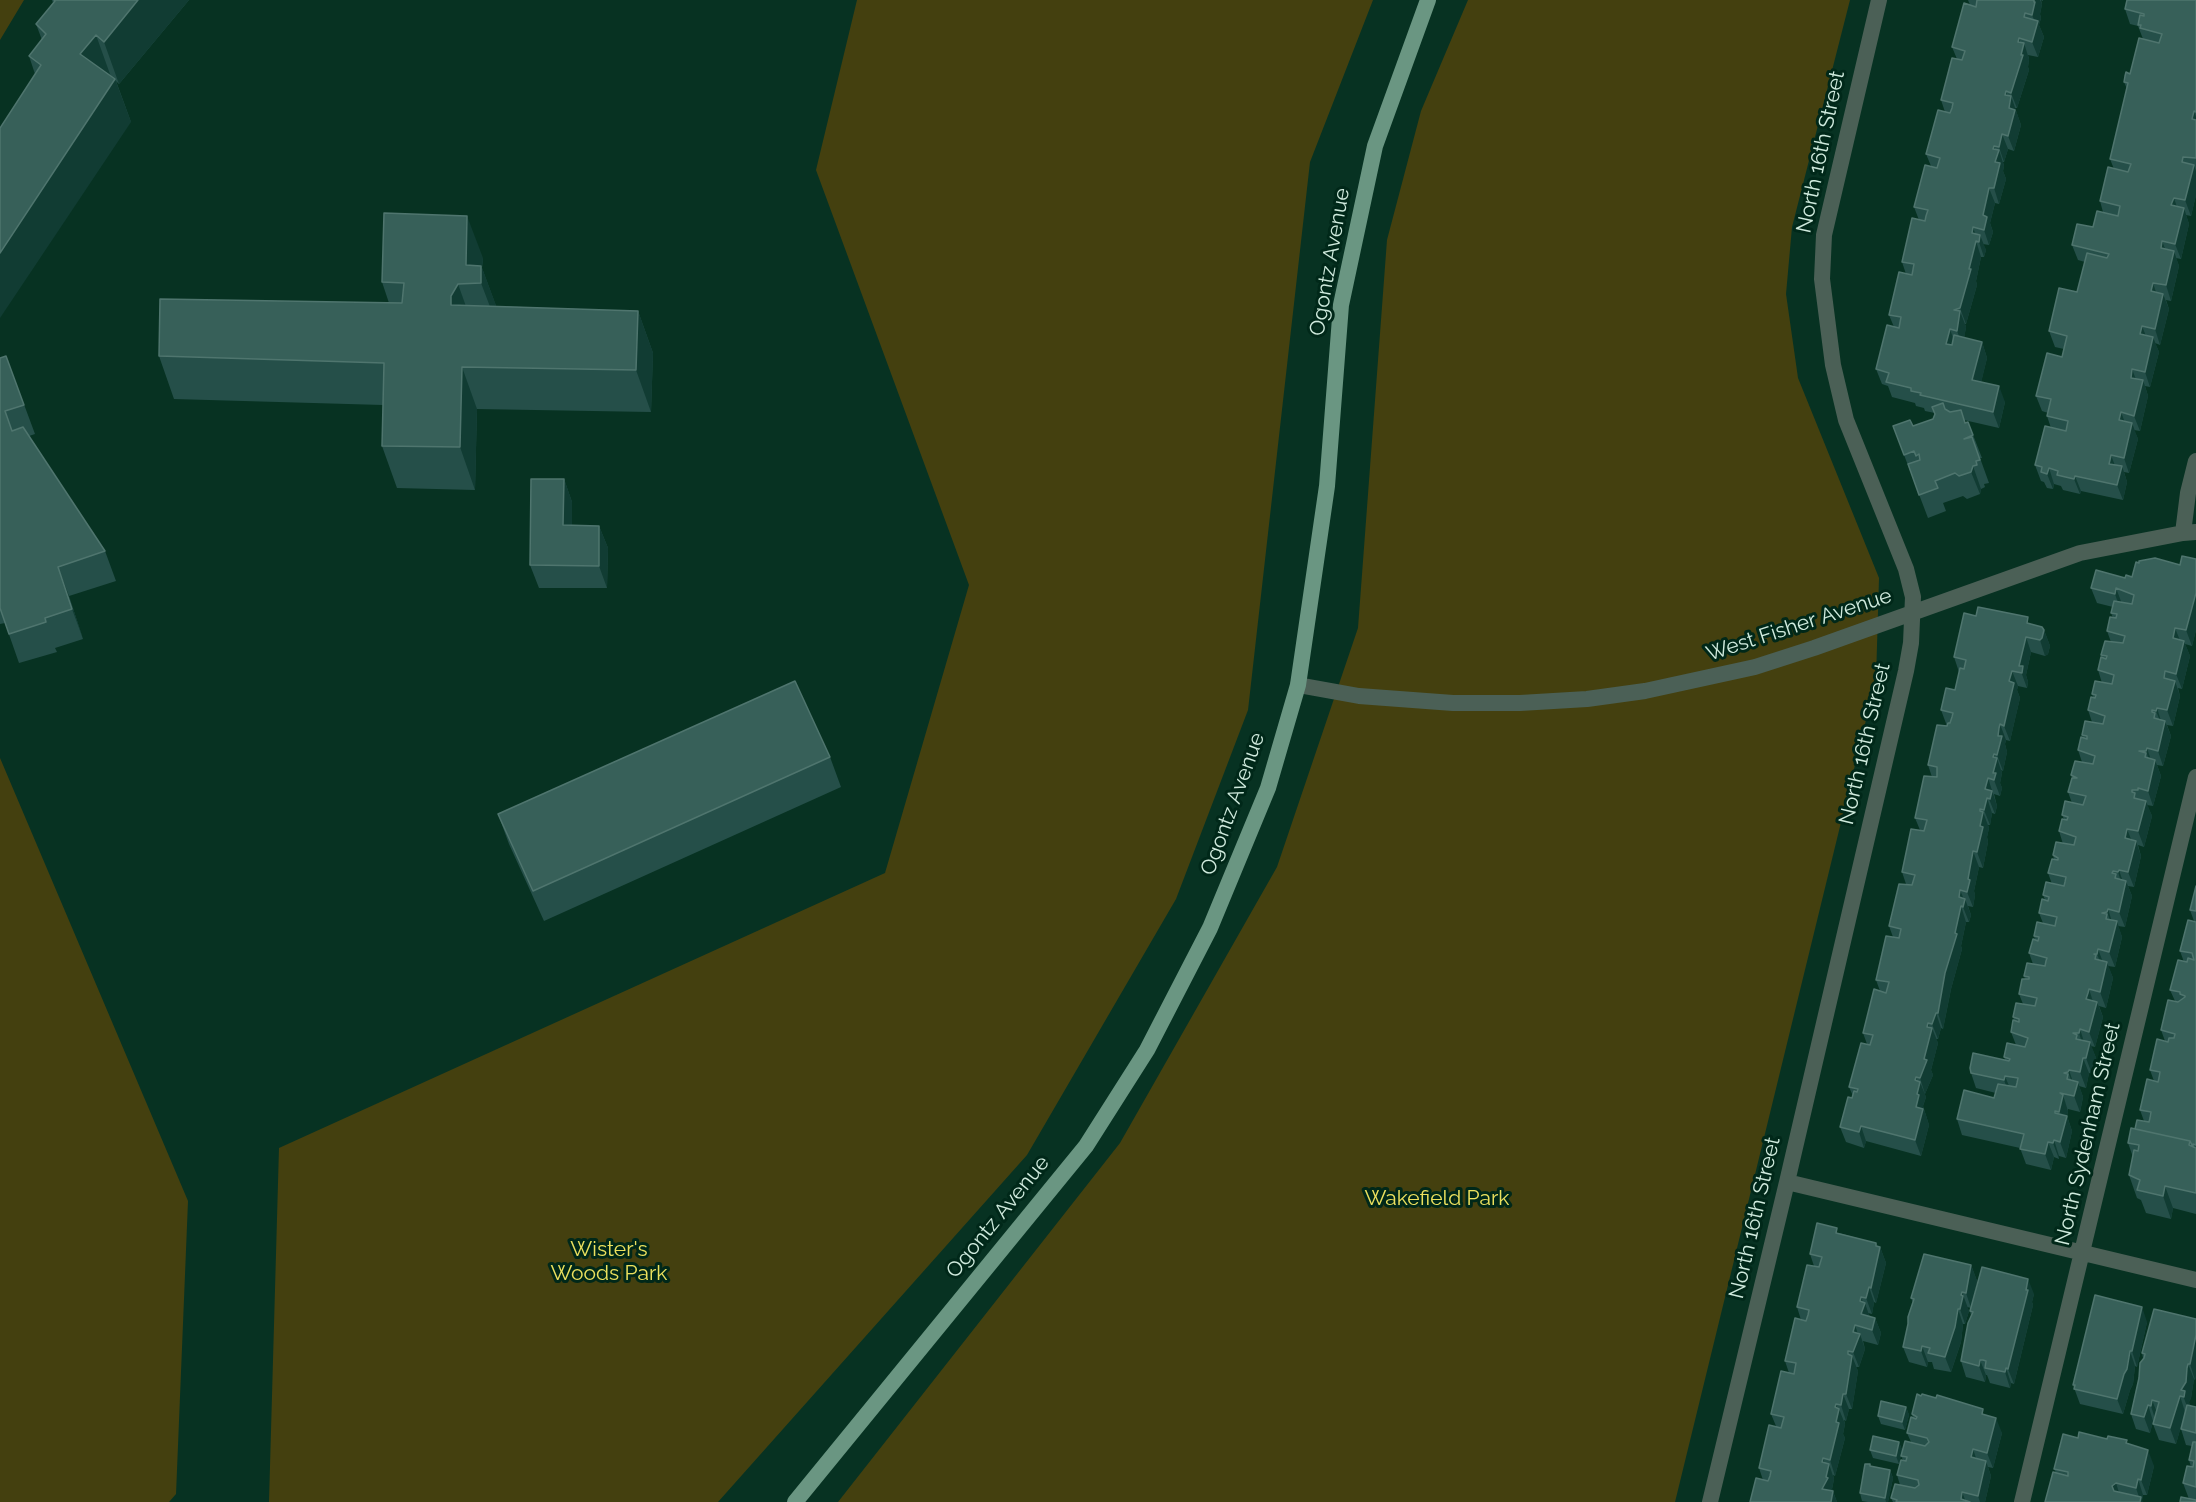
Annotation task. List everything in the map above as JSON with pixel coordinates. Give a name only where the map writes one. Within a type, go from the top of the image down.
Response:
[{"type":"main road","name":"Ogontz Avenue","points":[[795,1502],[1086,1146],[1147,1050],[1215,917],[1268,788],[1298,685],[1328,486],[1341,305],[1375,146],[1428,0]]},
{"type":"street","name":"North 16th Street","points":[[1710,1502],[1906,671],[1913,612],[1913,597],[1906,569],[1846,420],[1833,365],[1822,279],[1824,235],[1878,0]]},
{"type":"street","points":[[2189,532],[2188,493],[2196,461]]},
{"type":"street","name":"West Fisher Avenue","points":[[1298,685],[1359,696],[1452,703],[1520,703],[1587,699],[1656,688],[1755,667],[2080,553],[2189,532]]},
{"type":"street","name":"North Sydenham Street","points":[[2022,1502],[2196,777]]},
{"type":"street","points":[[1787,1182],[2196,1280]]},
{"type":"green space","points":[[0,0],[24,0],[0,40]]},
{"type":"green space","name":"Wister's Woods Park","points":[[857,0],[1373,0],[1310,162],[1248,710],[1176,899],[1027,1155],[718,1502],[269,1502],[279,1148],[885,873],[969,585],[816,170]]},
{"type":"green space","name":"Wakefield Park","points":[[1468,0],[1850,0],[1792,227],[1786,294],[1798,378],[1879,578],[1876,679],[1675,1502],[838,1502],[1120,1143],[1277,867],[1358,628],[1387,240],[1421,111]]},
{"type":"green space","points":[[0,758],[188,1201],[176,1494],[169,1502],[0,1502]]},
{"type":"building","points":[[54,0],[138,0],[104,42],[96,35],[80,54],[115,79],[0,253],[0,128],[41,65],[29,56],[46,34],[36,24]]},
{"type":"building","points":[[1977,0],[2034,0],[2032,15],[2025,13],[2024,17],[2038,21],[2032,42],[2019,38],[2018,42],[2024,43],[2021,55],[2023,55],[2011,93],[2006,91],[2005,95],[2011,96],[2009,108],[2015,110],[2008,136],[2002,134],[1999,147],[1994,146],[1993,149],[1999,150],[1995,162],[2000,163],[1994,188],[1989,188],[1983,215],[1987,217],[1984,230],[1973,227],[1972,233],[1980,235],[1979,242],[1976,241],[1960,308],[1954,310],[1960,311],[1957,331],[1950,329],[1946,344],[1952,345],[1954,335],[1982,342],[1972,380],[1999,386],[1993,412],[1920,395],[1921,393],[1911,391],[1911,388],[1886,382],[1889,373],[1876,369],[1887,325],[1899,328],[1901,317],[1889,315],[1899,272],[1912,275],[1914,264],[1902,262],[1912,218],[1925,221],[1928,210],[1914,207],[1925,165],[1937,168],[1940,158],[1926,154],[1938,110],[1950,113],[1952,108],[1953,103],[1941,100],[1952,58],[1962,60],[1965,51],[1952,47],[1964,3],[1976,7]]},
{"type":"building","points":[[2127,0],[2196,0],[2196,112],[2194,111],[2192,119],[2196,120],[2196,158],[2183,157],[2182,162],[2194,165],[2185,200],[2174,198],[2171,205],[2184,208],[2175,244],[2162,241],[2161,248],[2174,251],[2166,285],[2153,283],[2151,291],[2163,294],[2155,329],[2142,326],[2140,334],[2153,337],[2145,372],[2132,369],[2131,378],[2143,380],[2134,416],[2121,412],[2119,420],[2132,423],[2124,458],[2111,455],[2109,464],[2122,466],[2117,485],[2075,476],[2074,479],[2057,475],[2058,471],[2049,468],[2047,474],[2041,472],[2042,467],[2035,465],[2045,426],[2066,431],[2068,421],[2047,416],[2051,399],[2036,396],[2047,353],[2062,357],[2067,336],[2049,331],[2059,288],[2077,292],[2087,253],[2107,258],[2109,254],[2072,245],[2077,224],[2093,227],[2097,211],[2118,216],[2120,206],[2100,201],[2108,167],[2128,172],[2131,164],[2110,159],[2128,83],[2124,82],[2125,76],[2126,72],[2130,74],[2139,38],[2159,43],[2162,34],[2140,28],[2141,25],[2138,25],[2140,15],[2144,16],[2144,14],[2125,9]]},
{"type":"building","points":[[384,213],[467,216],[466,265],[481,266],[481,283],[458,284],[451,296],[451,305],[638,311],[636,370],[462,367],[460,447],[382,446],[384,363],[159,356],[160,299],[402,303],[404,283],[382,282]]},
{"type":"building","points":[[6,356],[24,405],[5,411],[12,431],[23,427],[105,551],[58,567],[72,609],[45,618],[46,622],[9,634],[0,608],[0,358]]},
{"type":"building","points":[[1943,403],[1945,409],[1950,412],[1961,410],[1965,423],[1968,422],[1973,435],[1964,439],[1972,437],[1980,460],[1976,461],[1977,465],[1973,466],[1971,472],[1959,476],[1955,473],[1935,481],[1938,488],[1919,495],[1908,464],[1920,460],[1919,454],[1916,456],[1914,451],[1904,455],[1893,426],[1910,420],[1913,426],[1933,419],[1935,414],[1932,407]]},
{"type":"building","points":[[531,479],[564,479],[563,525],[599,526],[599,566],[530,565]]},
{"type":"building","points":[[2182,556],[2196,559],[2196,593],[2186,630],[2175,628],[2173,638],[2184,641],[2176,674],[2165,671],[2164,678],[2175,681],[2167,710],[2157,708],[2156,711],[2152,710],[2155,713],[2154,718],[2165,721],[2158,751],[2147,748],[2146,751],[2139,751],[2146,753],[2145,757],[2155,760],[2148,791],[2138,788],[2138,790],[2132,790],[2135,793],[2134,798],[2146,801],[2138,831],[2127,829],[2125,838],[2136,841],[2128,872],[2119,870],[2112,873],[2116,874],[2115,878],[2126,881],[2119,912],[2108,909],[2107,912],[2102,913],[2107,914],[2106,919],[2117,921],[2109,952],[2098,949],[2097,954],[2094,954],[2095,959],[2107,962],[2100,992],[2089,989],[2086,999],[2097,1002],[2089,1032],[2080,1029],[2079,1033],[2073,1033],[2077,1035],[2076,1039],[2090,1042],[2086,1058],[2083,1058],[2080,1072],[2069,1070],[2064,1073],[2068,1074],[2067,1079],[2078,1082],[2074,1096],[2060,1093],[2063,1095],[2059,1112],[2055,1111],[2055,1113],[2067,1116],[2060,1142],[2054,1140],[2053,1143],[2048,1142],[2045,1154],[2020,1149],[2024,1134],[1957,1119],[1964,1090],[1994,1098],[1998,1084],[2016,1087],[2018,1078],[2005,1076],[2004,1080],[1971,1073],[1970,1068],[1973,1053],[2009,1061],[2010,1059],[2004,1057],[2007,1043],[2025,1047],[2028,1038],[2011,1032],[2013,1020],[2019,1022],[2019,1019],[2013,1017],[2016,1003],[2035,1006],[2037,998],[2019,994],[2022,979],[2029,979],[2024,976],[2027,963],[2045,966],[2047,958],[2029,953],[2033,939],[2038,941],[2039,937],[2034,936],[2037,922],[2055,926],[2057,917],[2039,913],[2042,899],[2048,901],[2049,897],[2043,895],[2046,882],[2064,886],[2065,882],[2066,877],[2048,873],[2052,859],[2058,860],[2053,855],[2056,842],[2074,845],[2076,837],[2059,831],[2062,819],[2067,820],[2068,817],[2062,815],[2065,801],[2083,805],[2086,796],[2068,792],[2072,778],[2077,778],[2071,775],[2075,761],[2093,764],[2095,756],[2078,750],[2081,737],[2087,739],[2087,736],[2082,735],[2085,721],[2103,724],[2105,716],[2088,710],[2091,697],[2095,698],[2096,695],[2092,694],[2095,681],[2112,684],[2114,675],[2098,670],[2101,657],[2106,659],[2107,656],[2101,655],[2105,641],[2123,643],[2125,636],[2107,631],[2110,617],[2116,618],[2117,614],[2111,613],[2114,601],[2132,604],[2134,595],[2116,588],[2115,594],[2091,588],[2096,570],[2125,578],[2126,575],[2132,577],[2136,562],[2155,558],[2180,565]]},
{"type":"building","points":[[1978,607],[2028,617],[2027,623],[2042,627],[2044,630],[2040,640],[2026,637],[2019,666],[2023,666],[2022,673],[2012,671],[2009,681],[2014,683],[2004,726],[2000,724],[1999,728],[1998,736],[2002,736],[1997,755],[1994,754],[1993,757],[1997,758],[1993,773],[1996,773],[1994,780],[1988,778],[1985,789],[1992,791],[1990,799],[1987,798],[1984,810],[1980,809],[1983,812],[1980,826],[1983,827],[1977,852],[1973,851],[1967,892],[1960,890],[1959,897],[1965,899],[1963,907],[1961,906],[1955,933],[1957,934],[1945,973],[1938,1013],[1932,1024],[1928,1023],[1927,1027],[1932,1028],[1924,1059],[1927,1060],[1920,1078],[1916,1077],[1915,1080],[1920,1082],[1916,1107],[1923,1109],[1915,1140],[1861,1126],[1859,1132],[1840,1127],[1848,1097],[1852,1098],[1854,1091],[1857,1092],[1858,1089],[1849,1087],[1861,1043],[1870,1045],[1873,1035],[1863,1033],[1874,989],[1886,993],[1889,982],[1876,980],[1886,936],[1899,938],[1901,929],[1889,926],[1899,884],[1912,885],[1915,875],[1902,872],[1911,829],[1924,831],[1927,820],[1915,818],[1924,776],[1937,777],[1937,767],[1928,765],[1937,725],[1947,726],[1953,713],[1941,710],[1946,688],[1955,690],[1960,668],[1964,669],[1966,660],[1954,657],[1964,613],[1976,616]]},
{"type":"building","points":[[795,681],[830,757],[533,891],[498,814]]},
{"type":"building","points":[[2196,886],[2196,911],[2190,910]]},
{"type":"building","points":[[2188,920],[2196,922],[2196,1145],[2193,1144],[2193,1147],[2190,1141],[2135,1129],[2137,1120],[2149,1122],[2150,1118],[2151,1112],[2140,1110],[2147,1079],[2158,1082],[2159,1078],[2160,1072],[2150,1070],[2157,1039],[2168,1042],[2169,1038],[2174,1038],[2175,1034],[2161,1030],[2168,1000],[2178,1002],[2185,997],[2180,992],[2170,990],[2178,960],[2187,962],[2188,958],[2194,960],[2192,953],[2180,951]]},
{"type":"building","points":[[2131,1128],[2190,1141],[2189,1145],[2196,1148],[2196,1193],[2165,1186],[2163,1196],[2137,1190],[2140,1180],[2129,1175],[2134,1150],[2138,1151],[2139,1145],[2128,1143]]},
{"type":"building","points":[[1817,1223],[1837,1228],[1836,1233],[1876,1243],[1876,1246],[1880,1247],[1871,1288],[1869,1287],[1866,1298],[1861,1297],[1860,1301],[1865,1303],[1861,1314],[1875,1318],[1872,1330],[1855,1325],[1853,1332],[1860,1334],[1853,1352],[1848,1351],[1848,1354],[1852,1356],[1846,1394],[1843,1394],[1841,1405],[1836,1404],[1835,1407],[1839,1409],[1836,1422],[1839,1423],[1830,1460],[1823,1458],[1822,1462],[1829,1464],[1826,1477],[1828,1478],[1822,1489],[1833,1491],[1831,1502],[1750,1502],[1756,1478],[1768,1481],[1770,1476],[1771,1471],[1759,1468],[1769,1425],[1781,1428],[1784,1417],[1771,1414],[1781,1371],[1794,1374],[1796,1363],[1785,1361],[1795,1318],[1806,1321],[1808,1315],[1809,1310],[1797,1307],[1807,1265],[1819,1267],[1822,1257],[1810,1254]]},
{"type":"building","points":[[1924,1254],[1971,1265],[1966,1293],[1962,1292],[1961,1295],[1963,1296],[1960,1309],[1958,1309],[1955,1327],[1945,1357],[1928,1353],[1930,1348],[1922,1346],[1921,1351],[1903,1347],[1908,1317],[1914,1299],[1911,1298]]},
{"type":"building","points":[[1982,1267],[2028,1279],[2026,1290],[2028,1290],[2008,1369],[2006,1368],[2005,1372],[1985,1368],[1986,1361],[1983,1360],[1980,1360],[1979,1366],[1961,1361],[1968,1323],[1973,1312],[1970,1311]]},
{"type":"building","points":[[2095,1295],[2142,1307],[2132,1351],[2130,1351],[2127,1369],[2117,1399],[2074,1389],[2075,1385],[2073,1385]]},
{"type":"building","points":[[2154,1309],[2196,1319],[2196,1335],[2190,1364],[2187,1368],[2186,1382],[2181,1390],[2185,1391],[2184,1397],[2180,1396],[2170,1428],[2153,1424],[2159,1402],[2152,1400],[2144,1417],[2131,1414],[2140,1363],[2145,1354],[2142,1353]]},
{"type":"building","points":[[1917,1394],[1936,1398],[1937,1395],[1983,1409],[1982,1414],[1996,1418],[1987,1453],[1973,1449],[1971,1457],[1986,1461],[1978,1496],[1962,1492],[1961,1499],[1970,1502],[1896,1502],[1897,1500],[1891,1498],[1895,1484],[1915,1488],[1919,1485],[1918,1480],[1897,1475],[1901,1460],[1906,1461],[1907,1457],[1901,1456],[1905,1441],[1925,1446],[1929,1442],[1927,1438],[1907,1433],[1911,1417],[1916,1419],[1917,1417],[1912,1414]]},
{"type":"building","points":[[1881,1401],[1906,1407],[1902,1422],[1878,1416]]},
{"type":"building","points":[[2187,1405],[2196,1407],[2196,1433],[2181,1429]]},
{"type":"building","points":[[2079,1432],[2107,1439],[2108,1436],[2127,1440],[2126,1443],[2148,1450],[2141,1480],[2138,1479],[2136,1488],[2116,1483],[2112,1486],[2114,1491],[2141,1497],[2140,1502],[2045,1502],[2053,1472],[2068,1476],[2068,1472],[2054,1469],[2063,1434],[2078,1438]]},
{"type":"building","points":[[1873,1436],[1899,1442],[1896,1456],[1870,1450]]},
{"type":"building","points":[[2193,1442],[2196,1442],[2196,1487],[2183,1483],[2187,1466],[2193,1467],[2194,1461],[2189,1460]]},
{"type":"building","points":[[1865,1464],[1890,1470],[1885,1498],[1860,1493]]},
{"type":"building","points":[[2181,1497],[2196,1500],[2196,1502],[2180,1502]]}]
